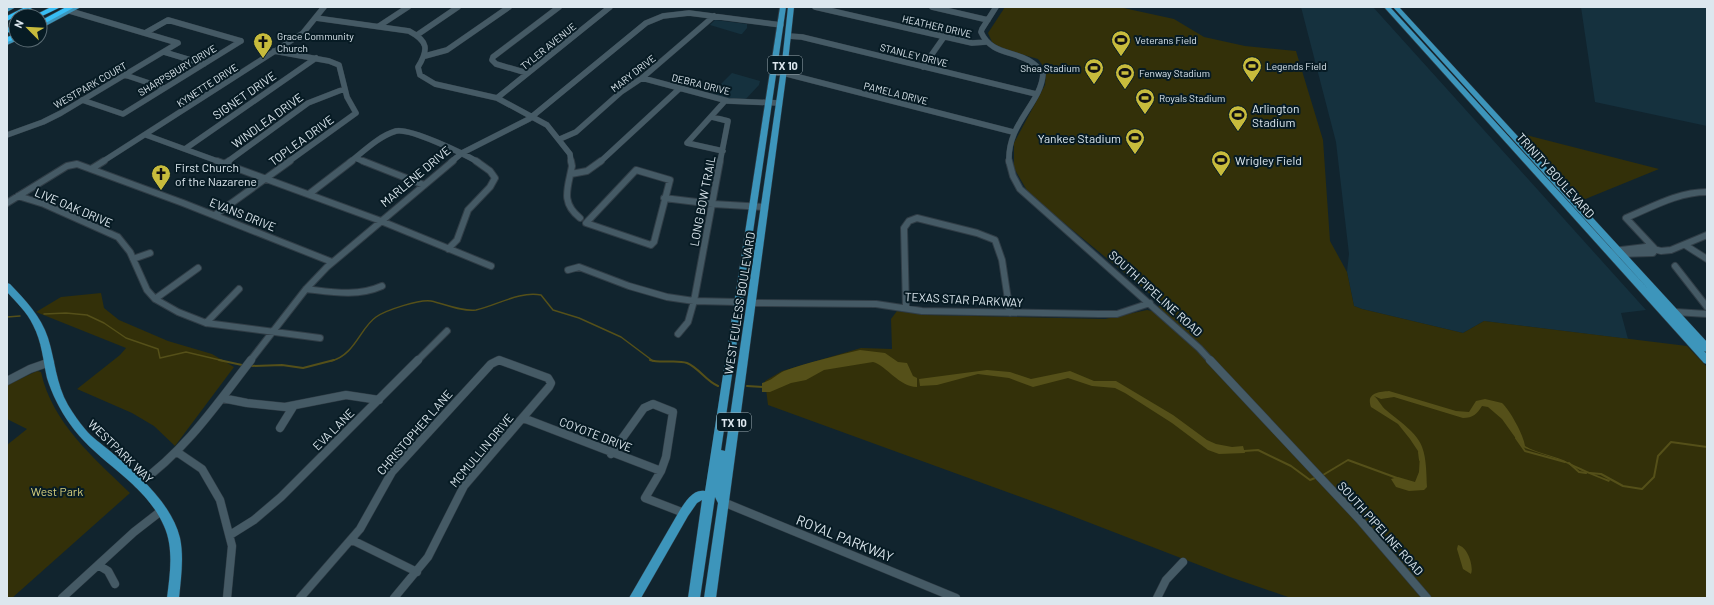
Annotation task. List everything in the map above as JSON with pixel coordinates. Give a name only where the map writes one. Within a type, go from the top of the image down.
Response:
[{"type":"highway","points":[[7,12],[20,7]]},
{"type":"highway","points":[[7,18],[30,7]]},
{"type":"highway","points":[[48,16],[68,8]]},
{"type":"highway","points":[[48,20],[68,8]]},
{"type":"main road","points":[[7,12],[14,7]]},
{"type":"main road","points":[[68,8],[78,7]]},
{"type":"main road","name":"WEST EULESS BOULEVARD","points":[[694,598],[784,7]]},
{"type":"main road","name":"WEST EULESS BOULEVARD","points":[[710,598],[765,207],[791,7]]},
{"type":"main road","name":"TRINITY BOULEVARD","points":[[1387,7],[1548,185],[1617,252],[1675,312],[1707,348]]},
{"type":"main road","name":"TRINITY BOULEVARD","points":[[1396,7],[1558,184],[1707,360]]},
{"type":"main road","points":[[1395,16],[1404,16]]},
{"type":"main road","points":[[1459,87],[1468,86]]},
{"type":"main road","points":[[1548,185],[1558,184]]},
{"type":"main road","name":"WESTPARK WAY","points":[[7,286],[36,321],[46,345],[52,377],[61,402],[75,425],[82,434],[138,484],[161,511],[174,537],[176,562],[173,598]]},
{"type":"main road","points":[[738,302],[751,303]]},
{"type":"main road","points":[[717,443],[722,448],[717,492],[723,502]]},
{"type":"main road","points":[[635,598],[684,513],[693,500],[701,494],[709,496],[716,505],[708,571],[712,580]]},
{"type":"street","name":"KYNETTE DRIVE","points":[[91,169],[303,32],[324,7]]},
{"type":"street","points":[[378,26],[408,7]]},
{"type":"street","points":[[417,35],[458,7]]},
{"type":"street","points":[[425,56],[447,50],[509,7]]},
{"type":"street","points":[[527,73],[496,64],[492,60],[493,57],[559,7]]},
{"type":"street","name":"TYLER AVENUE","points":[[497,98],[610,7]]},
{"type":"street","name":"HEATHER DRIVE","points":[[815,7],[972,43],[986,42]]},
{"type":"street","points":[[932,7],[988,20]]},
{"type":"street","points":[[986,42],[981,32],[996,7]]},
{"type":"street","points":[[68,8],[145,33]]},
{"type":"street","name":"MARLENE DRIVE","points":[[138,484],[158,470],[200,428],[306,289],[332,262],[462,153],[533,116],[646,23],[663,16],[692,10],[714,16],[781,25]]},
{"type":"street","name":"MARY DRIVE","points":[[560,139],[576,132],[621,92],[642,78],[714,16]]},
{"type":"street","points":[[316,18],[399,29],[417,35],[422,39],[426,47],[425,56],[418,67],[420,75],[435,84],[497,98],[533,116],[547,125],[560,139],[570,154],[571,174],[566,200],[571,211],[580,218]]},
{"type":"street","name":"SHARPSBURY DRIVE","points":[[82,100],[123,114],[241,42],[168,20],[145,33]]},
{"type":"street","name":"WESTPARK COURT","points":[[7,134],[43,122],[178,43],[145,33]]},
{"type":"street","name":"STANLEY DRIVE","points":[[788,36],[802,37],[1036,94]]},
{"type":"street","points":[[923,66],[944,37]]},
{"type":"street","name":"SOUTH PIPELINE ROAD","points":[[986,42],[995,49],[1029,58],[1037,65],[1043,76],[1036,94],[1013,132],[1007,155],[1013,179],[1020,189],[1212,361],[1359,519],[1428,598]]},
{"type":"street","points":[[274,51],[316,58],[339,65],[344,90]]},
{"type":"street","points":[[164,52],[204,64]]},
{"type":"street","name":"SIGNET DRIVE","points":[[185,148],[316,58]]},
{"type":"street","name":"PAMELA DRIVE","points":[[774,73],[783,73],[1013,132]]},
{"type":"street","points":[[125,75],[164,88]]},
{"type":"street","name":"DEBRA DRIVE","points":[[642,78],[725,101],[779,103]]},
{"type":"street","points":[[571,174],[596,166],[654,114],[679,89]]},
{"type":"street","name":"TOPLEA DRIVE","points":[[215,215],[355,115],[356,112],[344,90]]},
{"type":"street","name":"WINDLEA DRIVE","points":[[226,163],[308,103],[344,90]]},
{"type":"street","points":[[723,151],[687,143],[725,101]]},
{"type":"street","name":"LONG BOW TRAIL","points":[[678,334],[688,322],[694,301],[728,121],[712,117]]},
{"type":"street","points":[[309,194],[384,136],[400,130],[462,153],[487,167],[493,172],[495,178],[490,187],[468,210],[457,240],[448,249]]},
{"type":"street","points":[[146,134],[381,221],[490,266]]},
{"type":"street","points":[[354,158],[424,185]]},
{"type":"street","name":"EVANS DRIVE","points":[[18,196],[67,166],[77,164],[215,215],[332,262]]},
{"type":"street","points":[[636,170],[670,180],[664,198],[655,237],[651,245],[586,223],[636,170]]},
{"type":"street","points":[[1655,249],[1626,218],[1683,194],[1699,191],[1707,192]]},
{"type":"street","points":[[7,203],[18,196]]},
{"type":"street","name":"LIVE OAK DRIVE","points":[[18,196],[44,204],[118,237],[130,252],[147,290],[155,299],[178,312],[206,323],[272,333],[320,338]]},
{"type":"street","points":[[664,198],[713,204],[765,207]]},
{"type":"street","points":[[906,308],[904,228],[909,221],[917,218],[977,233],[995,240],[1002,260],[1010,313]]},
{"type":"street","points":[[1617,252],[1639,248],[1661,251],[1671,250],[1707,236]]},
{"type":"street","points":[[1685,245],[1707,259]]},
{"type":"street","points":[[1635,254],[1635,252],[1643,251],[1639,248]]},
{"type":"street","points":[[1617,252],[1635,254],[1653,253],[1655,249]]},
{"type":"street","points":[[133,259],[150,253]]},
{"type":"street","points":[[1675,266],[1707,307]]},
{"type":"street","points":[[568,270],[579,267],[629,286],[659,295],[694,301],[738,302]]},
{"type":"street","points":[[155,299],[198,268]]},
{"type":"street","points":[[306,289],[353,293],[371,291],[382,286]]},
{"type":"street","points":[[206,323],[239,289]]},
{"type":"street","name":"TEXAS STAR PARKWAY","points":[[751,303],[876,304],[922,311],[1117,314],[1150,304]]},
{"type":"street","points":[[1675,312],[1707,314]]},
{"type":"street","name":"EVA LANE","points":[[230,535],[249,525],[266,513],[447,331]]},
{"type":"street","name":"MCMULLIN DRIVE","points":[[394,598],[416,572],[434,546],[458,494],[549,387],[550,381],[502,361],[494,362]]},
{"type":"street","points":[[7,381],[30,369],[50,362]]},
{"type":"street","name":"CHRISTOPHER LANE","points":[[300,598],[352,540],[360,529],[392,472],[494,362]]},
{"type":"street","points":[[222,398],[248,403],[293,407],[346,395],[379,400]]},
{"type":"street","points":[[611,454],[644,408],[653,404],[673,412],[666,456],[661,471],[645,498],[684,513]]},
{"type":"street","points":[[280,428],[293,407]]},
{"type":"street","name":"COYOTE DRIVE","points":[[523,418],[611,454],[661,471]]},
{"type":"street","points":[[177,452],[193,462],[210,480],[220,500],[230,535],[231,562],[227,598]]},
{"type":"street","name":"ROYAL PARKWAY","points":[[723,502],[956,598]]},
{"type":"street","points":[[62,598],[134,532],[161,511]]},
{"type":"street","points":[[352,540],[416,572]]},
{"type":"street","points":[[1157,598],[1166,580],[1183,562]]},
{"type":"street","points":[[98,565],[108,571],[115,584]]},
{"type":"shaded area","points":[[1301,7],[1373,7],[1646,310],[1621,313],[1628,339],[1484,321],[1463,333],[1354,306],[1347,272],[1349,254],[1336,142]]},
{"type":"shaded area","points":[[1581,7],[1707,7],[1707,126],[1595,102]]},
{"type":"shaded area","points":[[715,20],[747,24],[747,28],[742,34],[740,34],[710,25]]},
{"type":"shaded area","points":[[732,73],[760,81],[759,85],[744,101],[728,100],[710,95]]},
{"type":"shaded area","points":[[860,350],[885,353],[898,362],[907,363],[913,376],[917,378],[917,387],[904,384],[883,367],[873,362],[824,370],[806,380],[791,383],[770,392],[762,392],[762,383],[784,371],[812,362]]},
{"type":"shaded area","points":[[987,370],[1010,372],[1031,379],[1070,371],[1094,381],[1116,381],[1173,415],[1207,440],[1216,444],[1232,447],[1243,446],[1245,453],[1219,454],[1208,450],[1172,423],[1125,393],[1115,388],[1092,386],[1068,378],[1033,387],[1009,378],[978,374],[937,385],[920,386],[919,379]]},
{"type":"shaded area","points":[[1389,391],[1456,411],[1469,412],[1476,401],[1485,399],[1502,403],[1516,423],[1525,446],[1563,460],[1610,480],[1609,482],[1560,460],[1522,447],[1502,419],[1488,407],[1482,406],[1474,415],[1463,418],[1394,397],[1381,399],[1374,396],[1384,408],[1415,435],[1423,450],[1427,487],[1424,490],[1409,491],[1396,487],[1391,479],[1398,477],[1415,482],[1419,472],[1420,454],[1398,424],[1371,407],[1370,399],[1374,394]]},
{"type":"shaded area","points":[[1458,545],[1465,549],[1467,553],[1472,567],[1471,574],[1463,569],[1457,549]]},
{"type":"green space","points":[[1005,7],[1119,7],[1174,19],[1204,37],[1245,46],[1296,51],[1323,140],[1330,241],[1347,272],[1354,306],[1463,333],[1484,321],[1687,346],[1707,367],[1707,598],[1291,598],[1230,577],[1054,509],[768,405],[765,381],[782,371],[861,348],[892,349],[891,319],[897,311],[926,315],[1105,319],[1147,310],[1152,311],[1162,304],[1029,194],[1014,168],[1014,143],[1045,85],[1046,70],[1038,59],[1000,48],[992,42],[988,33]]},
{"type":"green space","points":[[1522,134],[1659,169],[1583,200]]},
{"type":"green space","points":[[101,293],[104,308],[119,320],[168,341],[212,354],[234,367],[175,446],[154,426],[132,413],[77,389],[120,355],[126,348],[36,312],[61,297]]},
{"type":"green space","name":"West Park","points":[[37,371],[41,372],[54,408],[76,438],[89,453],[130,493],[12,598],[7,598],[7,445],[27,429],[7,419],[7,385]]},
{"type":"waterway","points":[[333,360],[339,358],[352,347],[370,322],[381,314],[395,308],[411,303],[431,301],[459,309],[476,310],[517,297],[533,294],[541,295],[553,310],[579,318],[621,337],[652,360]]},
{"type":"waterway","points":[[44,314],[66,313],[87,315],[104,323],[126,338],[158,349],[160,358],[186,352],[224,361]]},
{"type":"waterway","points":[[7,317],[20,316]]},
{"type":"waterway","points":[[219,360],[242,365]]},
{"type":"waterway","points":[[251,366],[282,365],[303,368],[333,360]]},
{"type":"waterway","points":[[652,360],[659,362],[678,361],[687,363],[718,386]]},
{"type":"waterway","points":[[747,386],[763,387]]},
{"type":"waterway","points":[[1516,438],[1525,451],[1565,462]]},
{"type":"waterway","points":[[1590,473],[1601,474],[1623,486],[1642,489],[1654,477],[1658,456],[1671,442],[1707,447]]},
{"type":"waterway","points":[[1244,451],[1258,450],[1291,466],[1310,480],[1315,478]]},
{"type":"waterway","points":[[1419,452],[1420,460]]},
{"type":"waterway","points":[[1323,475],[1348,460],[1397,478]]},
{"type":"waterway","points":[[1569,463],[1579,472],[1586,473]]},
{"type":"place","name":"Veterans Field","points":[[1121,57]]},
{"type":"place","name":"Grace Community Church","points":[[263,59]]},
{"type":"place","name":"Legends Field","points":[[1252,83]]},
{"type":"place","name":"Shea Stadium","points":[[1094,85]]},
{"type":"place","name":"Fenway Stadium","points":[[1125,90]]},
{"type":"place","name":"Royals Stadium","points":[[1145,115]]},
{"type":"place","name":"Arlington Stadium","points":[[1238,132]]},
{"type":"place","name":"Yankee Stadium","points":[[1135,155]]},
{"type":"place","name":"Wrigley Field","points":[[1221,177]]},
{"type":"place","name":"First Church of the Nazarene","points":[[161,191]]}]
